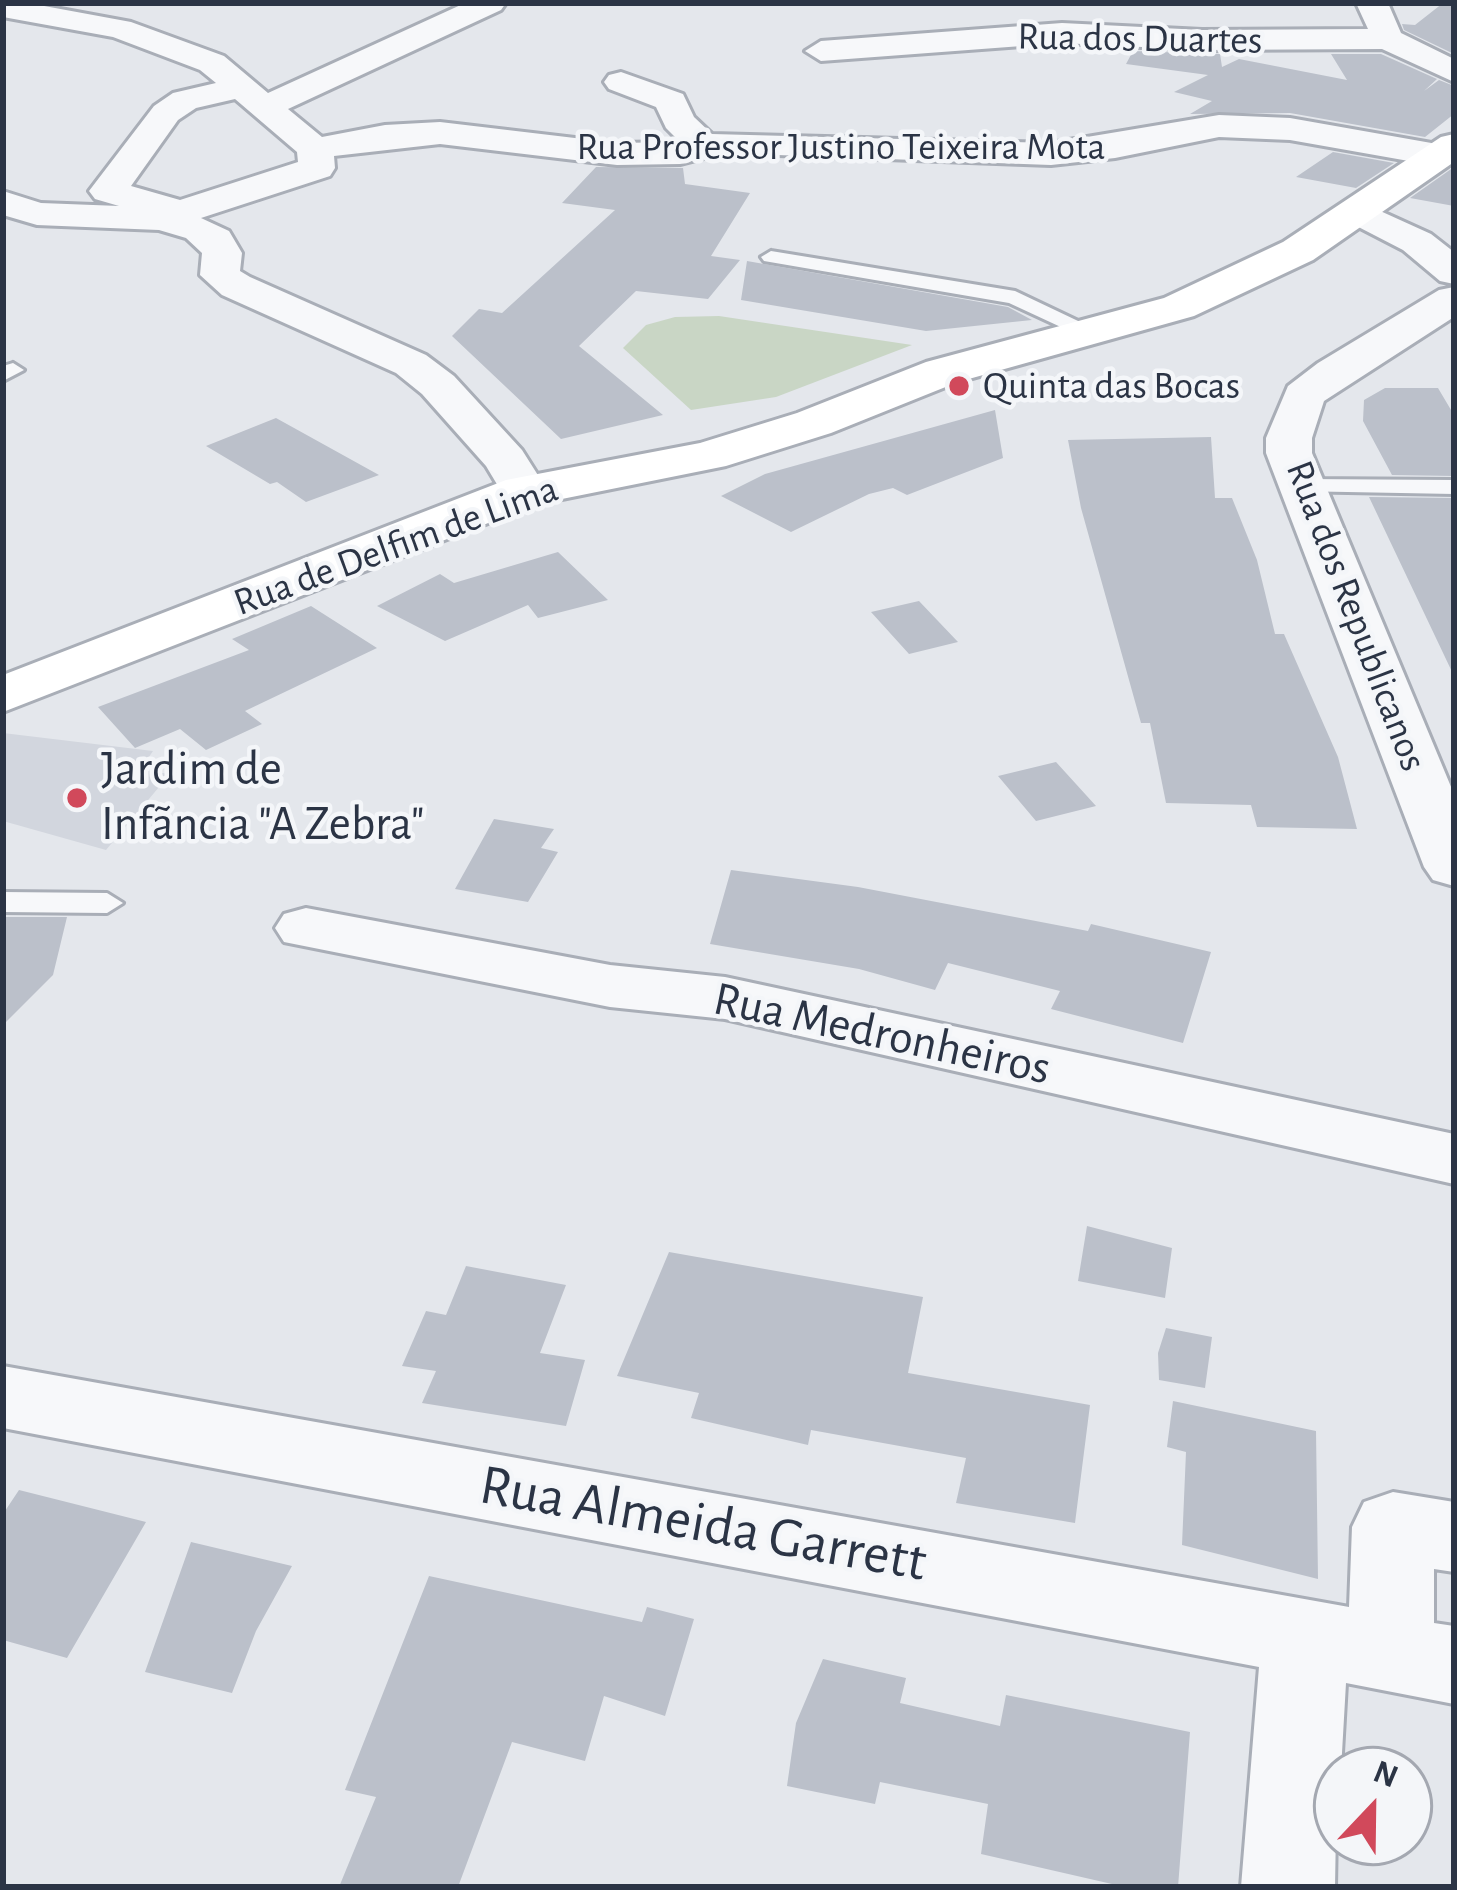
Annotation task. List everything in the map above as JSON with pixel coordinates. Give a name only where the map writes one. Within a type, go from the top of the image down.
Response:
[{"type":"main road","name":"Rua de Delfim de Lima","points":[[3,695],[524,491],[709,456],[814,423],[942,372],[1178,307],[1298,250],[1445,150]]},
{"type":"street","points":[[490,3],[253,97],[185,100],[151,127],[108,191],[172,215],[215,239],[222,254],[220,275],[236,286],[411,364],[472,419],[524,491]]},
{"type":"street","points":[[988,3],[1053,20],[1178,32],[1374,39],[1454,72]]},
{"type":"street","points":[[1372,3],[1374,39]]},
{"type":"street","points":[[3,8],[119,29],[212,63],[315,149],[317,168],[172,215],[37,214],[3,202]]},
{"type":"street","name":"Rua dos Duartes","points":[[820,51],[1061,33],[1202,40],[1374,39]]},
{"type":"street","points":[[621,82],[671,100],[679,122],[705,146]]},
{"type":"street","name":"Rua Professor Justino Teixeira Mota","points":[[315,149],[385,136],[440,133],[617,154],[680,153],[722,142],[1052,154],[1219,126],[1290,128],[1445,150]]},
{"type":"street","points":[[1356,211],[1417,242],[1454,272]]},
{"type":"street","name":"Rua dos Republicanos","points":[[1454,299],[1304,395],[1289,438],[1289,453],[1303,486],[1432,758],[1454,867]]},
{"type":"street","name":"Rua Medronheiros","points":[[306,928],[610,986],[725,998],[1454,1159]]},
{"type":"street","name":"Rua Almeida Garrett","points":[[9,1397],[1423,1658],[1393,1527],[1454,1537]]},
{"type":"street","points":[[1288,1887],[1305,1635]]},
{"type":"lane","points":[[771,257],[1016,297],[1086,330]]},
{"type":"lane","points":[[1303,486],[1454,487]]},
{"type":"lane","points":[[3,902],[106,903]]},
{"type":"shaded area","name":"Jardim de Infãncia \"A Zebra\"","points":[[3,733],[153,751],[140,770],[170,774],[106,850],[3,821]]},
{"type":"green space","points":[[719,316],[912,345],[776,397],[691,410],[623,348],[646,325],[675,317]]},
{"type":"building","points":[[1443,3],[1454,3],[1454,54],[1404,30],[1402,24],[1415,25]]},
{"type":"building","points":[[1133,51],[1220,54],[1222,67],[1239,59],[1347,80],[1331,54],[1381,54],[1437,79],[1424,91],[1439,80],[1454,86],[1454,114],[1425,137],[1290,113],[1190,114],[1212,101],[1174,92],[1208,75],[1126,64]]},
{"type":"building","points":[[1333,152],[1394,163],[1356,188],[1296,177]]},
{"type":"building","points":[[596,167],[683,168],[685,184],[750,193],[711,256],[740,260],[708,299],[636,291],[579,346],[663,415],[561,439],[452,336],[479,309],[502,313],[615,210],[562,203]]},
{"type":"building","points":[[1454,167],[1454,206],[1410,198]]},
{"type":"building","points":[[747,261],[1008,307],[1032,320],[926,331],[741,300]]},
{"type":"building","points":[[1385,388],[1438,388],[1454,415],[1454,476],[1392,475],[1363,421],[1364,400]]},
{"type":"building","points":[[995,410],[1003,458],[907,495],[893,488],[869,494],[791,532],[721,496],[765,474]]},
{"type":"building","points":[[276,418],[379,475],[306,502],[206,446]]},
{"type":"building","points":[[1211,437],[1215,498],[1232,498],[1257,560],[1275,634],[1284,634],[1338,757],[1357,829],[1257,827],[1251,805],[1166,803],[1150,723],[1141,723],[1081,508],[1068,440]]},
{"type":"building","points":[[1369,497],[1454,498],[1454,676]]},
{"type":"building","points":[[558,552],[608,600],[538,618],[528,605],[445,641],[377,606],[440,574],[454,583]]},
{"type":"building","points":[[919,601],[958,642],[909,654],[871,612]]},
{"type":"building","points":[[311,606],[377,648],[245,711],[262,724],[206,750],[180,729],[135,748],[98,707],[249,650],[232,639]]},
{"type":"building","points":[[1056,762],[1096,806],[1036,821],[998,776]]},
{"type":"building","points":[[494,819],[554,829],[541,848],[558,852],[528,902],[455,889]]},
{"type":"building","points":[[731,870],[858,887],[1088,931],[1091,924],[1211,952],[1183,1043],[1051,1009],[1060,991],[948,963],[935,990],[859,969],[710,944]]},
{"type":"building","points":[[3,917],[67,917],[53,975],[3,1025]]},
{"type":"building","points":[[1087,1226],[1172,1248],[1165,1298],[1078,1281]]},
{"type":"building","points":[[669,1252],[923,1297],[908,1373],[1090,1405],[1075,1523],[956,1503],[966,1458],[811,1430],[808,1445],[691,1418],[699,1393],[617,1376]]},
{"type":"building","points":[[466,1266],[566,1285],[540,1353],[585,1360],[566,1426],[422,1403],[436,1371],[402,1366],[426,1311],[446,1315]]},
{"type":"building","points":[[1166,1328],[1212,1337],[1205,1388],[1159,1380],[1158,1353]]},
{"type":"building","points":[[1173,1401],[1316,1431],[1318,1579],[1182,1545],[1186,1452],[1167,1447]]},
{"type":"building","points":[[19,1490],[146,1522],[67,1658],[3,1640],[3,1514]]},
{"type":"building","points":[[191,1542],[292,1566],[256,1631],[232,1693],[145,1672]]},
{"type":"building","points":[[429,1576],[642,1622],[647,1607],[694,1619],[665,1716],[604,1696],[585,1761],[512,1742],[458,1887],[339,1887],[376,1797],[345,1790]]},
{"type":"building","points":[[823,1659],[906,1678],[900,1703],[1000,1726],[1006,1695],[1190,1732],[1178,1887],[1125,1887],[981,1854],[988,1804],[880,1782],[875,1804],[787,1786],[796,1723]]},
{"type":"place","name":"Quinta das Bocas","points":[[959,386]]},
{"type":"place","name":"Jardim de Infãncia \"A Zebra\"","points":[[77,798]]}]
